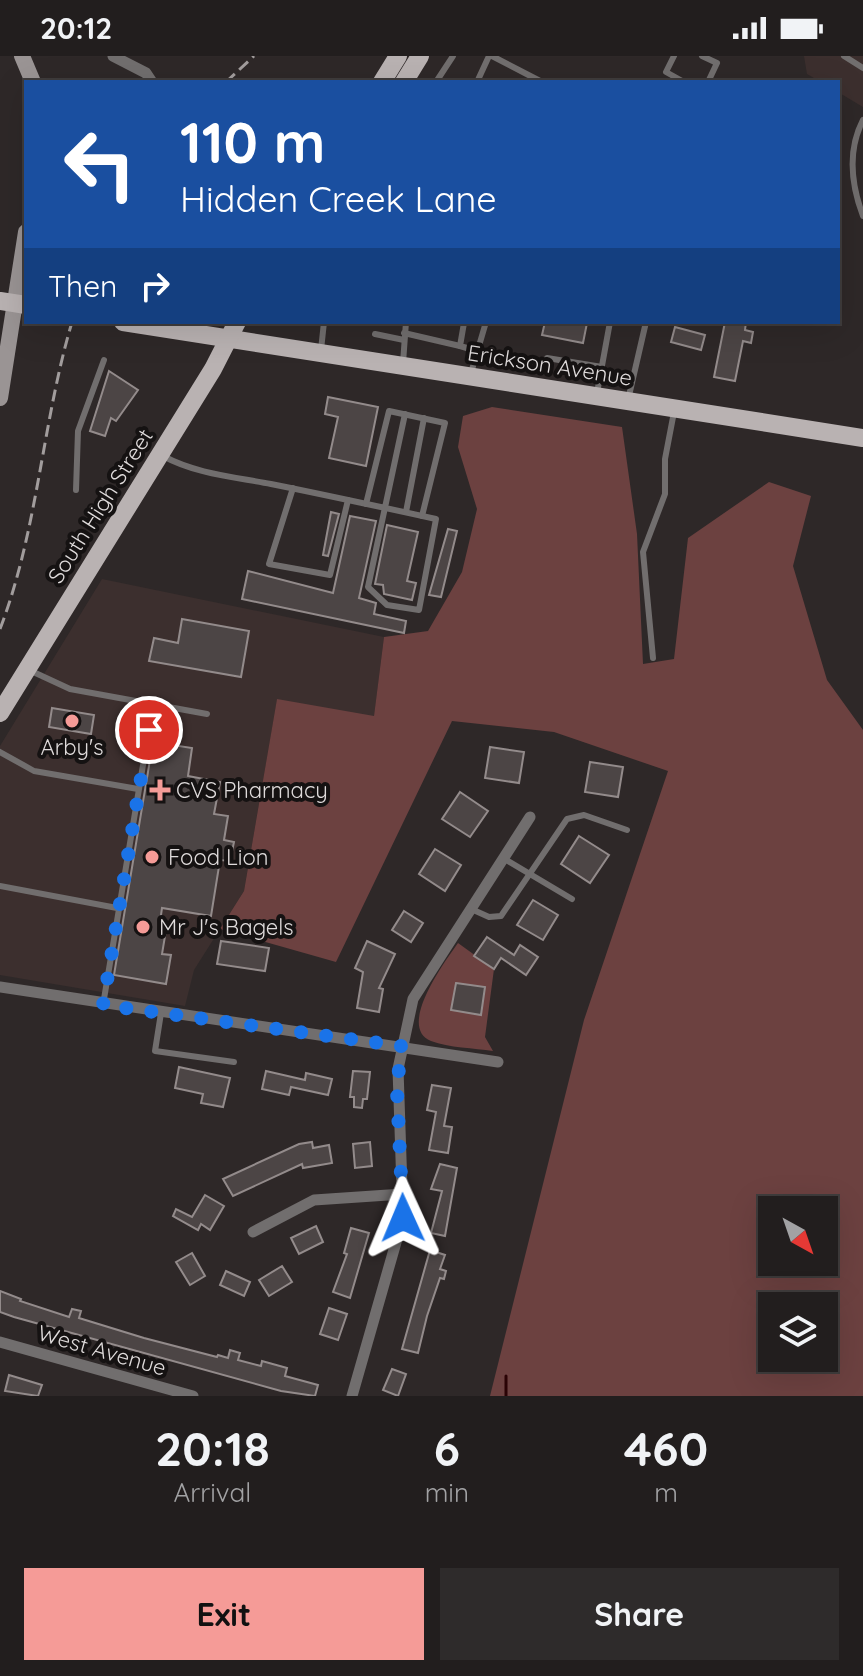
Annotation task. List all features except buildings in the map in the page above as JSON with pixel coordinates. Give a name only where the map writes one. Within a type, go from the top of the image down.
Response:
[{"type":"main road","points":[[383,80],[398,56]]},
{"type":"main road","points":[[405,80],[420,56]]},
{"type":"main road","name":"Erickson Avenue","points":[[138,324],[863,438]]},
{"type":"main road","name":"South High Street","points":[[0,713],[230,340],[236,324]]},
{"type":"main road","points":[[230,340],[248,324]]},
{"type":"street","points":[[113,56],[146,73],[151,80]]},
{"type":"street","points":[[24,57],[32,80]]},
{"type":"street","points":[[0,398],[24,244]]},
{"type":"street","points":[[352,1396],[399,1238],[403,1194],[397,1091],[401,1046],[419,986],[530,817]]},
{"type":"street","points":[[0,987],[103,1005],[498,1062]]},
{"type":"street","points":[[253,1232],[314,1200],[403,1194]]},
{"type":"street","name":"West Avenue","points":[[0,1342],[193,1396]]},
{"type":"lane","points":[[437,80],[453,56]]},
{"type":"lane","points":[[478,80],[490,56],[538,80]]},
{"type":"lane","points":[[674,56],[666,72],[680,80]]},
{"type":"lane","points":[[702,56],[717,63],[709,80]]},
{"type":"lane","points":[[844,56],[863,68]]},
{"type":"lane","points":[[863,120],[854,136],[852,154],[863,216]]},
{"type":"lane","points":[[320,354],[324,324]]},
{"type":"lane","points":[[403,366],[406,324]]},
{"type":"lane","points":[[460,346],[464,324]]},
{"type":"lane","points":[[470,376],[485,324]]},
{"type":"lane","points":[[596,396],[610,324]]},
{"type":"lane","points":[[628,401],[646,324]]},
{"type":"lane","points":[[375,334],[477,351]]},
{"type":"lane","points":[[547,358],[602,367]]},
{"type":"lane","points":[[76,490],[78,431],[104,360]]},
{"type":"lane","points":[[653,658],[643,552],[665,494],[665,459],[674,408]]},
{"type":"lane","points":[[366,504],[389,411],[424,418],[445,423],[422,516]]},
{"type":"lane","points":[[160,455],[193,469],[293,488],[366,504],[385,508],[406,512],[436,519],[419,610],[387,605],[368,587],[385,508],[405,414]]},
{"type":"lane","points":[[406,512],[424,418]]},
{"type":"lane","points":[[293,488],[269,564],[330,575],[348,500]]},
{"type":"lane","points":[[27,669],[70,689],[207,714]]},
{"type":"lane","points":[[103,1005],[153,705]]},
{"type":"lane","points":[[0,752],[34,771],[138,789]]},
{"type":"lane","points":[[469,908],[497,918],[569,818],[584,815],[627,830]]},
{"type":"lane","points":[[503,858],[572,899]]},
{"type":"lane","points":[[0,886],[117,908]]},
{"type":"lane","points":[[161,1013],[155,1051],[234,1062]]},
{"type":"shaded area","points":[[804,56],[863,56],[863,107],[840,93],[840,80],[818,80],[807,74]]},
{"type":"shaded area","points":[[492,407],[622,427],[637,534],[643,664],[674,659],[688,538],[769,482],[811,496],[793,566],[827,680],[863,730],[863,1396],[490,1396],[584,1020],[668,771],[554,732],[452,721],[336,962],[220,929],[244,891],[277,699],[374,716],[384,637],[428,631],[462,572],[477,509],[458,447],[463,416]]},
{"type":"shaded area","points":[[102,579],[384,637],[374,717],[277,700],[244,891],[194,970],[185,1006],[0,975],[0,746]]},
{"type":"shaded area","points":[[458,943],[494,969],[485,1037],[493,1051],[438,1043],[422,1033],[419,1022],[427,993]]},
{"type":"waterway","points":[[506,1376],[506,1396]]},
{"type":"railway","points":[[228,80],[254,56]]},
{"type":"railway","points":[[0,629],[13,592],[32,515],[53,399],[71,324]]},
{"type":"place","name":"Arby's","points":[[72,721]]},
{"type":"place","name":"CVS Pharmacy","points":[[160,790]]},
{"type":"place","name":"Food Lion","points":[[152,857]]},
{"type":"place","name":"Mr J's Bagels","points":[[143,927]]},
{"type":"route","points":[[149,730],[103,1005],[401,1046],[397,1091],[403,1218]]}]
